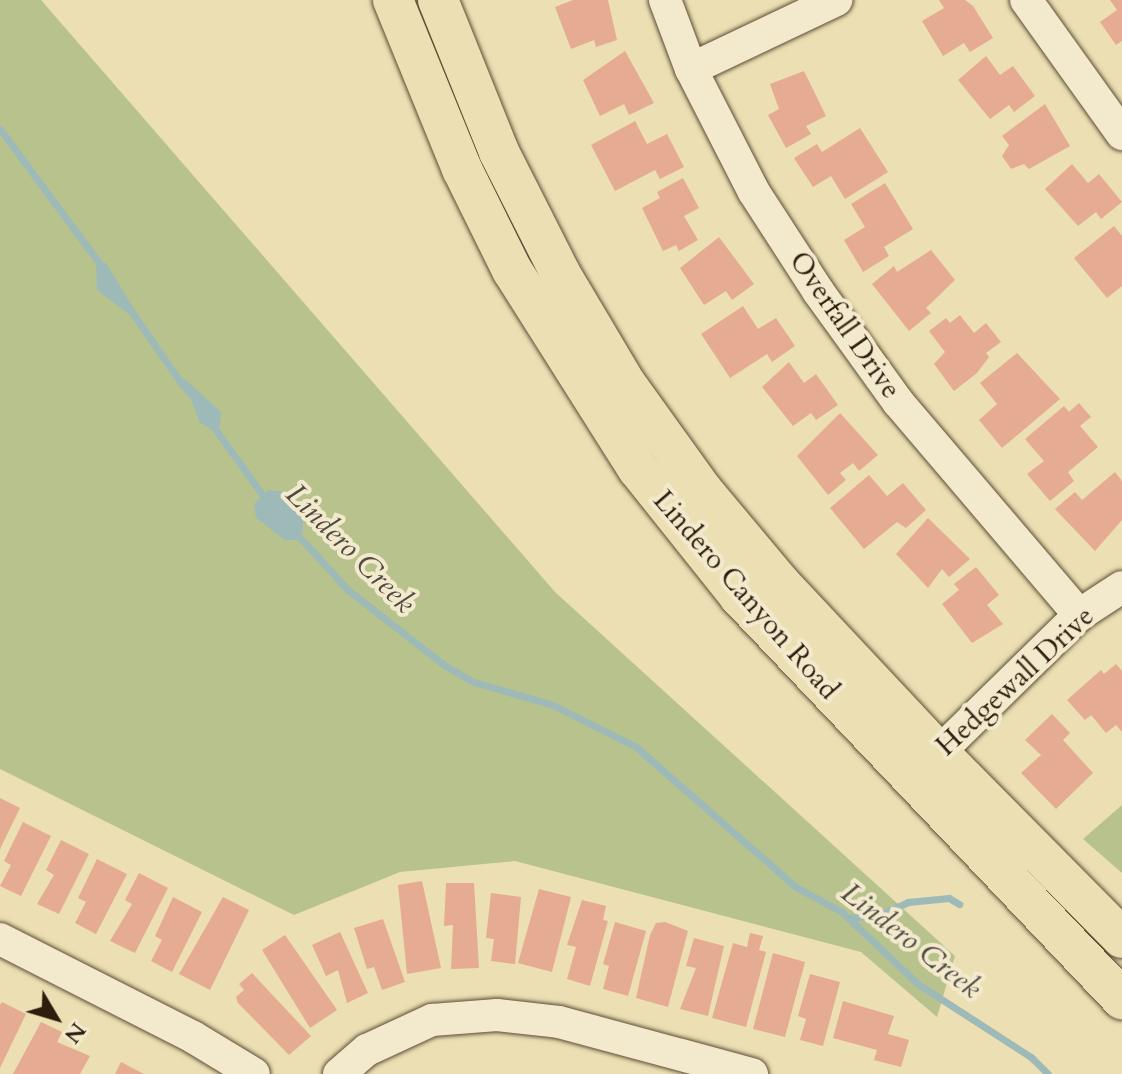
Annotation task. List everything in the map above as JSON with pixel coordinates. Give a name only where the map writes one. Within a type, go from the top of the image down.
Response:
[{"type":"main road","name":"Lindero Canyon Road","points":[[393,0],[462,169],[574,374],[689,536],[925,766],[1122,938]]},
{"type":"main road","name":"Lindero Canyon Road","points":[[438,0],[499,152],[560,273],[626,384],[703,491],[925,766],[1122,999]]},
{"type":"street","name":"Overfall Drive","points":[[665,0],[691,69],[754,192],[859,351],[1079,615]]},
{"type":"street","points":[[691,69],[836,0]]},
{"type":"street","points":[[1026,0],[1122,134]]},
{"type":"street","name":"Hedgewall Drive","points":[[925,766],[1079,615],[1122,587]]},
{"type":"street","points":[[0,939],[193,1037],[254,1074]]},
{"type":"street","points":[[339,1074],[367,1050],[432,1020],[497,1015],[559,1022],[752,1074]]},
{"type":"green space","points":[[0,0],[41,0],[555,592],[955,956],[937,1017],[861,952],[515,861],[400,872],[294,915],[0,769]]},
{"type":"green space","points":[[1122,805],[1122,873],[1083,839]]},
{"type":"water","points":[[106,263],[133,307],[131,316],[97,290],[96,264]]},
{"type":"water","points":[[185,379],[221,412],[220,426],[211,429],[200,423],[191,400],[176,382]]},
{"type":"water","points":[[268,490],[288,492],[303,514],[303,531],[297,540],[285,540],[256,518],[254,504]]},
{"type":"building","points":[[573,0],[608,0],[617,40],[596,47],[594,40],[571,49],[555,7]]},
{"type":"building","points":[[939,0],[965,0],[973,6],[993,38],[970,52],[964,43],[943,56],[922,21],[944,8]]},
{"type":"building","points":[[1110,0],[1122,0],[1122,41],[1116,45],[1100,22],[1117,10]]},
{"type":"building","points":[[625,51],[654,103],[629,115],[624,104],[600,116],[583,80]]},
{"type":"building","points":[[986,56],[1000,75],[1013,66],[1035,96],[1014,112],[1009,105],[990,119],[958,80]]},
{"type":"building","points":[[804,71],[826,116],[806,126],[811,134],[786,148],[768,115],[779,109],[770,84]]},
{"type":"building","points":[[1045,104],[1070,146],[1029,169],[1024,164],[1011,169],[1002,156],[1009,145],[1002,136]]},
{"type":"building","points":[[635,121],[647,144],[667,134],[684,167],[660,179],[655,170],[615,191],[591,145]]},
{"type":"building","points":[[860,128],[888,172],[845,199],[831,176],[813,187],[794,158],[817,144],[822,152]]},
{"type":"building","points":[[1072,164],[1088,183],[1099,174],[1122,202],[1101,219],[1096,212],[1078,226],[1045,189]]},
{"type":"building","points":[[683,178],[699,208],[684,216],[698,240],[679,251],[676,245],[663,251],[642,208],[660,198],[657,192]]},
{"type":"building","points":[[885,183],[913,229],[884,247],[889,256],[863,272],[844,240],[865,227],[851,204]]},
{"type":"building","points":[[1114,226],[1122,236],[1122,286],[1107,298],[1074,258]]},
{"type":"building","points":[[719,237],[754,284],[732,300],[726,291],[704,305],[680,268]]},
{"type":"building","points":[[931,250],[955,280],[926,308],[931,313],[909,331],[872,284],[894,266],[897,272]]},
{"type":"building","points":[[743,306],[758,329],[776,318],[795,346],[772,362],[767,354],[730,378],[701,334]]},
{"type":"building","points":[[960,315],[974,333],[986,323],[1001,342],[986,353],[989,357],[977,373],[954,391],[934,364],[945,352],[929,331],[946,318],[950,323]]},
{"type":"building","points":[[1017,353],[1060,399],[1002,448],[979,420],[997,404],[980,383]]},
{"type":"building","points":[[789,362],[804,383],[816,374],[838,405],[816,420],[811,413],[793,426],[762,387]]},
{"type":"building","points":[[1079,403],[1091,417],[1080,426],[1098,447],[1068,472],[1074,481],[1050,501],[1027,474],[1044,461],[1025,439],[1064,406],[1069,412]]},
{"type":"building","points":[[840,413],[878,455],[859,471],[853,463],[840,473],[846,480],[828,495],[797,456]]},
{"type":"building","points":[[1115,472],[1122,481],[1122,520],[1095,551],[1055,509],[1075,492],[1082,500]]},
{"type":"building","points":[[869,475],[887,496],[903,483],[926,510],[906,528],[897,522],[864,549],[830,508]]},
{"type":"building","points":[[928,518],[970,559],[949,577],[942,569],[928,588],[896,554]]},
{"type":"building","points":[[976,567],[999,595],[987,605],[1003,624],[972,643],[942,604],[959,590],[954,584]]},
{"type":"building","points":[[1116,664],[1122,671],[1122,732],[1116,725],[1106,733],[1091,715],[1085,720],[1067,700],[1101,670],[1104,674]]},
{"type":"building","points":[[1052,714],[1070,733],[1063,740],[1093,773],[1056,809],[1021,773],[1041,755],[1025,740]]},
{"type":"building","points":[[0,798],[20,808],[0,849]]},
{"type":"building","points":[[23,822],[51,836],[21,896],[0,886],[11,865],[4,861]]},
{"type":"building","points":[[61,840],[89,854],[59,914],[37,904],[54,875],[46,870]]},
{"type":"building","points":[[97,859],[127,874],[96,934],[75,923],[86,902],[78,898]]},
{"type":"building","points":[[139,873],[168,888],[135,953],[110,941],[132,904],[125,900]]},
{"type":"building","points":[[422,881],[441,968],[407,974],[398,885]]},
{"type":"building","points":[[446,883],[474,883],[479,968],[451,969],[453,925],[444,926]]},
{"type":"building","points":[[539,889],[571,897],[552,972],[518,963]]},
{"type":"building","points":[[491,893],[521,897],[515,964],[491,961],[494,939],[486,938]]},
{"type":"building","points":[[173,897],[202,912],[172,972],[151,961],[162,940],[155,936]]},
{"type":"building","points":[[223,897],[249,910],[210,990],[179,974]]},
{"type":"building","points":[[582,900],[606,906],[603,920],[608,921],[590,986],[567,979],[576,947],[567,945]]},
{"type":"building","points":[[383,919],[405,982],[382,990],[374,967],[367,969],[354,928]]},
{"type":"building","points":[[615,922],[646,931],[628,996],[603,989],[609,966],[603,964]]},
{"type":"building","points":[[665,922],[688,931],[668,1007],[636,998],[650,935],[656,923]]},
{"type":"building","points":[[340,932],[368,993],[347,1003],[338,970],[326,976],[312,945]]},
{"type":"building","points":[[750,933],[763,936],[759,950],[766,952],[746,1027],[712,1018],[733,943],[747,947]]},
{"type":"building","points":[[285,935],[337,1010],[310,1028],[262,950]]},
{"type":"building","points":[[694,938],[724,946],[708,1016],[680,1009],[696,968],[686,966]]},
{"type":"building","points":[[773,953],[805,962],[785,1037],[753,1029]]},
{"type":"building","points":[[252,973],[311,1036],[289,1055],[238,1003],[236,997],[244,990],[239,984]]},
{"type":"building","points":[[810,974],[840,982],[823,1046],[800,1040],[806,1019],[798,1016]]},
{"type":"building","points":[[843,1001],[894,1016],[888,1034],[909,1040],[901,1067],[874,1060],[877,1050],[833,1038]]},
{"type":"building","points":[[2,1002],[26,1014],[0,1068],[0,1005]]},
{"type":"building","points":[[41,1022],[62,1032],[57,1042],[90,1056],[80,1074],[13,1074]]},
{"type":"building","points":[[121,1062],[144,1074],[115,1074]]},
{"type":"waterway","name":"Lindero Creek","points":[[0,129],[105,271]]},
{"type":"waterway","name":"Lindero Creek","points":[[127,305],[183,386]]},
{"type":"waterway","name":"Lindero Creek","points":[[210,422],[266,500]]},
{"type":"waterway","name":"Lindero Creek","points":[[293,530],[348,590],[444,665],[474,682],[553,705],[636,747],[796,887],[842,912],[918,984],[1031,1057],[1048,1074]]},
{"type":"waterway","points":[[848,918],[879,915],[908,902],[949,898],[959,904]]}]
